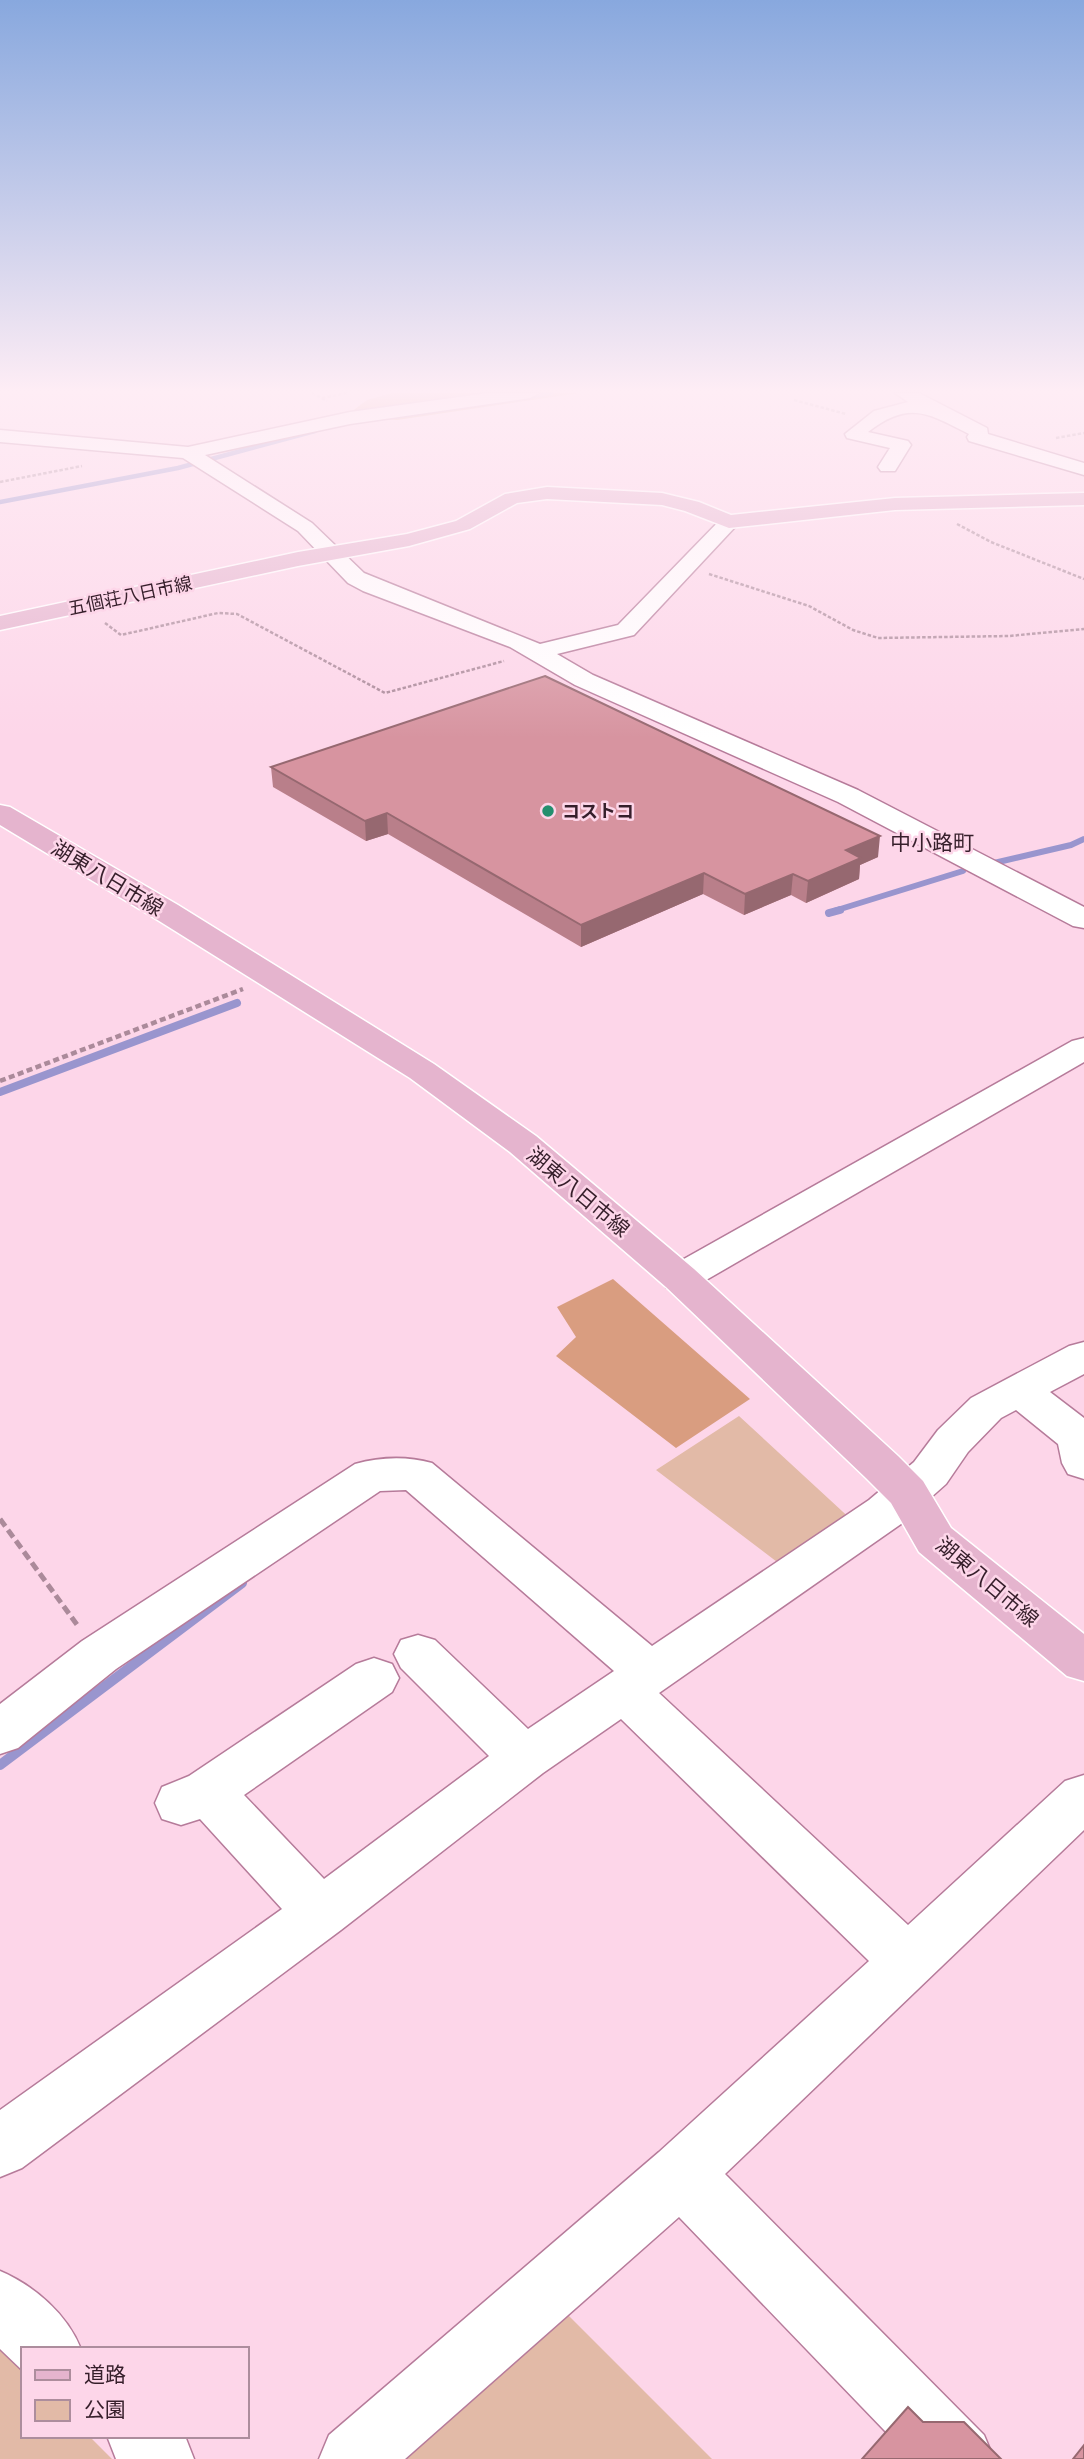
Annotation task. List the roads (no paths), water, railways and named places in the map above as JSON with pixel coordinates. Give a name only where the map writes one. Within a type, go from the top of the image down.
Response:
[{"type":"main road","name":"五個荘八日市線","points":[[0,623],[333,553],[409,540],[463,525],[494,508]]},
{"type":"main road","name":"五個荘八日市線","points":[[696,508],[729,522],[853,508]]},
{"type":"main road","name":"湖東八日市線","points":[[0,813],[273,977],[422,1071],[523,1144],[680,1278],[907,1492],[935,1540],[1084,1662]]},
{"type":"street","points":[[275,508],[305,527],[356,578],[371,586],[495,632],[538,652],[584,680],[848,796],[1084,919]]},
{"type":"street","points":[[538,652],[626,630],[729,522]]},
{"type":"street","points":[[680,1278],[1084,1048]]},
{"type":"street","points":[[0,2147],[321,1913],[525,1758],[885,1512],[930,1473],[953,1441],[986,1408],[1084,1356]]},
{"type":"street","points":[[1019,1390],[1079,1437],[1084,1463]]},
{"type":"street","points":[[0,1733],[99,1655],[371,1475],[416,1474],[636,1681],[908,1961]]},
{"type":"street","points":[[418,1654],[525,1758]]},
{"type":"street","points":[[321,1913],[195,1798],[374,1678]]},
{"type":"street","points":[[353,2459],[681,2174],[1084,1797]]},
{"type":"street","points":[[681,2174],[960,2459]]},
{"type":"street","points":[[0,2304],[46,2347]]},
{"type":"street","points":[[143,2438],[160,2459]]},
{"type":"waterway","points":[[994,863],[1071,845],[1084,839]]},
{"type":"waterway","points":[[834,911],[963,871]]},
{"type":"waterway","points":[[829,913],[840,910]]},
{"type":"waterway","points":[[0,1092],[237,1003]]},
{"type":"waterway","points":[[0,1765],[242,1583]]},
{"type":"place","name":"コストコ","points":[[548,811]]},
{"type":"district","name":"中小路町","points":[[932,841]]}]
